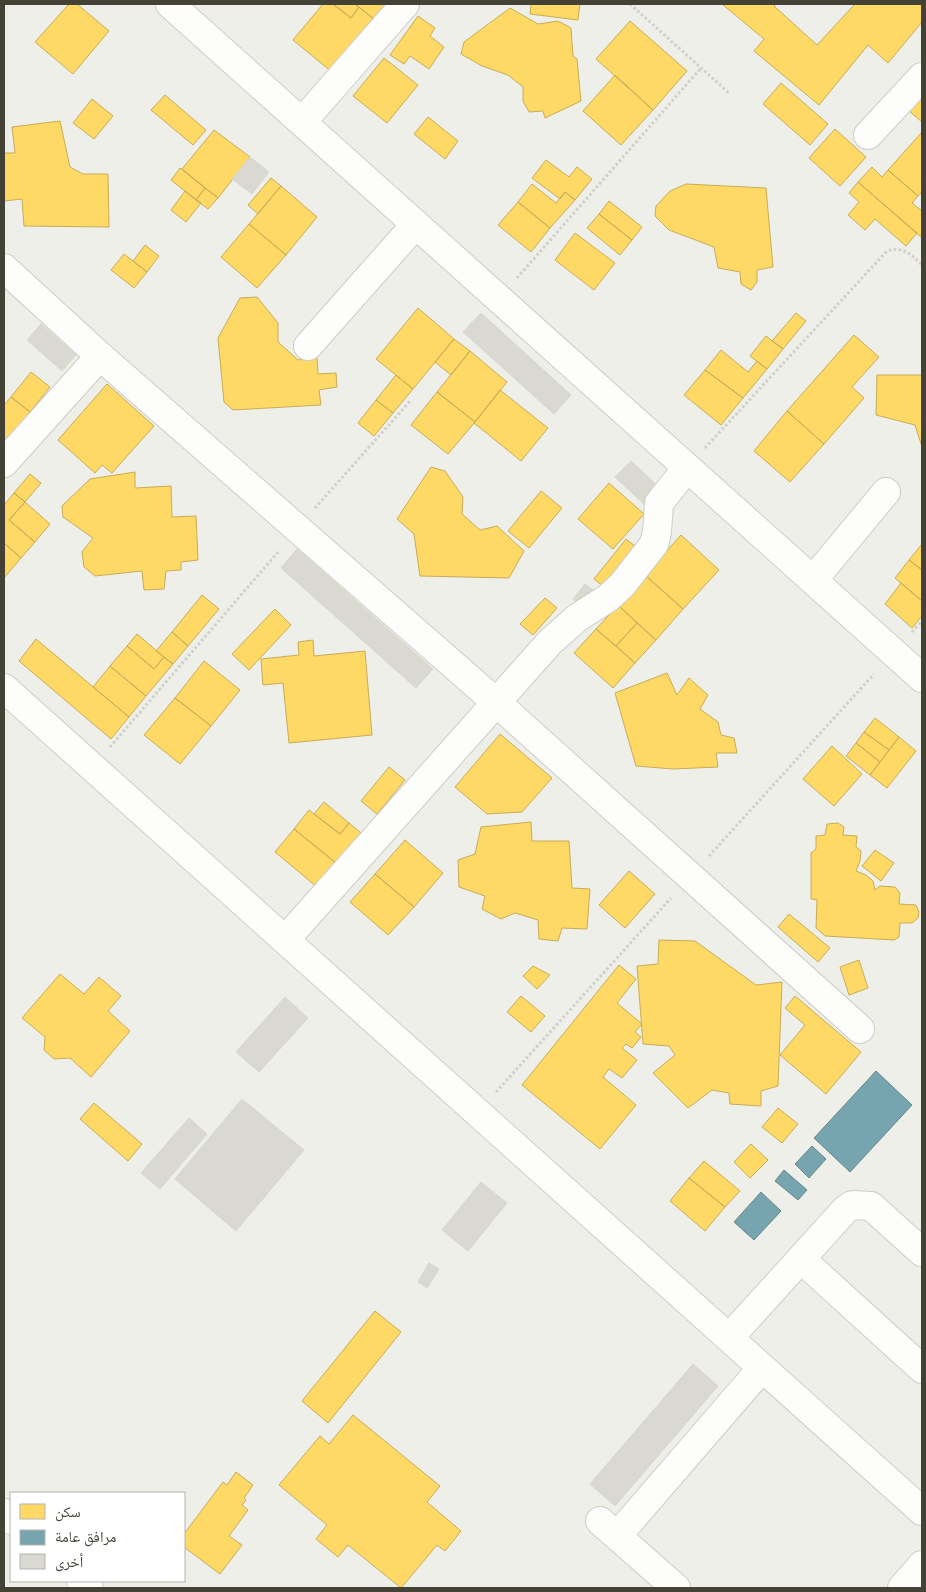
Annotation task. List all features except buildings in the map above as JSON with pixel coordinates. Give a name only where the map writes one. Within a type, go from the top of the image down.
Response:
[{"type":"street","points":[[170,4],[922,678]]},
{"type":"street","points":[[302,122],[405,4]]},
{"type":"street","points":[[868,135],[922,77]]},
{"type":"street","points":[[308,346],[416,224]]},
{"type":"street","points":[[4,268],[100,356],[497,703],[860,1029]]},
{"type":"street","points":[[4,463],[100,356]]},
{"type":"street","points":[[285,940],[563,630],[608,598],[622,585],[654,544],[657,532],[659,503],[687,468]]},
{"type":"street","points":[[813,580],[886,492]]},
{"type":"street","points":[[4,688],[922,1511]]},
{"type":"street","points":[[729,1338],[845,1210],[852,1206],[862,1204],[871,1206],[922,1252]]},
{"type":"street","points":[[802,1259],[922,1368]]},
{"type":"street","points":[[676,1588],[609,1528],[762,1368]]},
{"type":"street","points":[[902,1588],[922,1565]]},
{"type":"path","points":[[630,4],[730,94]]},
{"type":"path","points":[[498,298],[701,68]]},
{"type":"path","points":[[687,468],[887,251],[896,248],[905,250],[922,265]]},
{"type":"path","points":[[93,768],[298,528],[411,400]]}]
